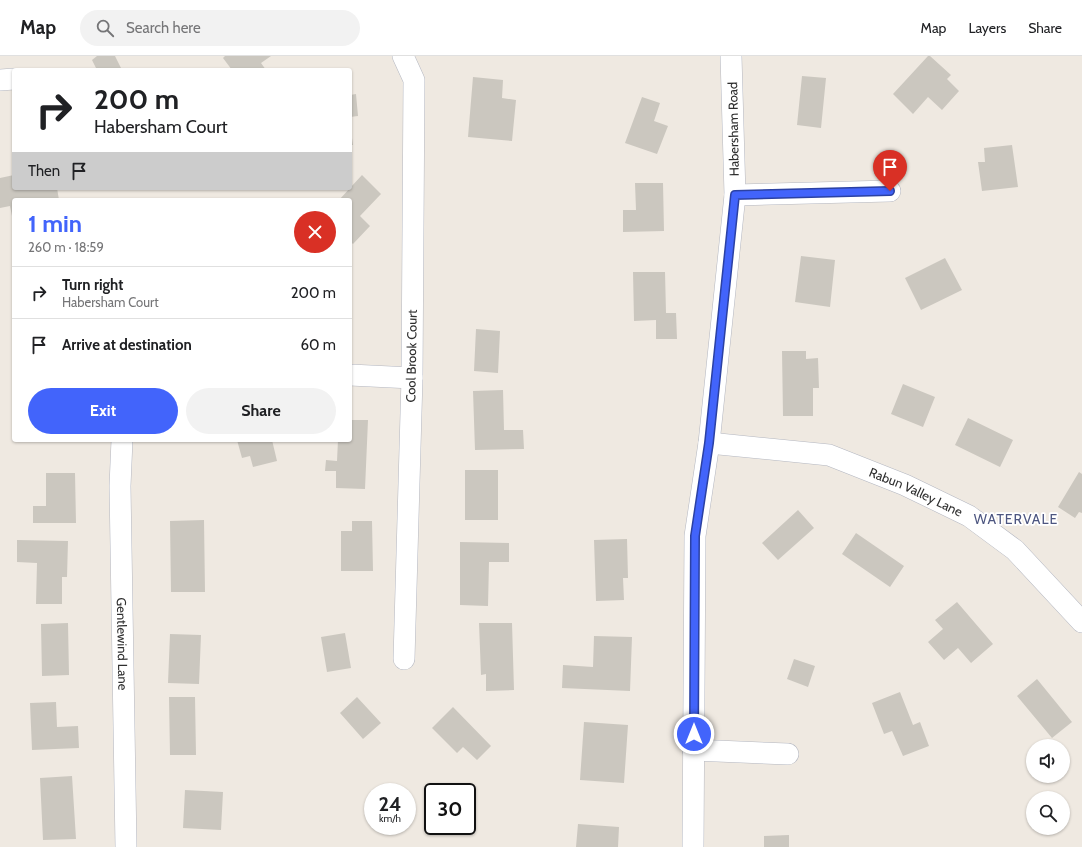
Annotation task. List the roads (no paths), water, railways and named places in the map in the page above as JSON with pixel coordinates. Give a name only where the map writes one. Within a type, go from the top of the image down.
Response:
[{"type":"street","name":"Cool Brook Court","points":[[403,56],[414,80],[412,378],[404,659]]},
{"type":"street","name":"Habersham Road","points":[[693,847],[695,536],[709,443],[735,195],[731,56]]},
{"type":"street","points":[[0,80],[12,79]]},
{"type":"street","points":[[735,195],[890,191]]},
{"type":"street","points":[[352,375],[412,378]]},
{"type":"street","name":"Gentlewind Lane","points":[[122,442],[120,486],[126,847]]},
{"type":"street","name":"Rabun Valley Lane","points":[[709,443],[828,455],[912,488],[969,516],[1015,550],[1082,622]]},
{"type":"street","points":[[694,750],[788,754]]},
{"type":"district","name":"WATERVALE","points":[[1016,519]]}]
